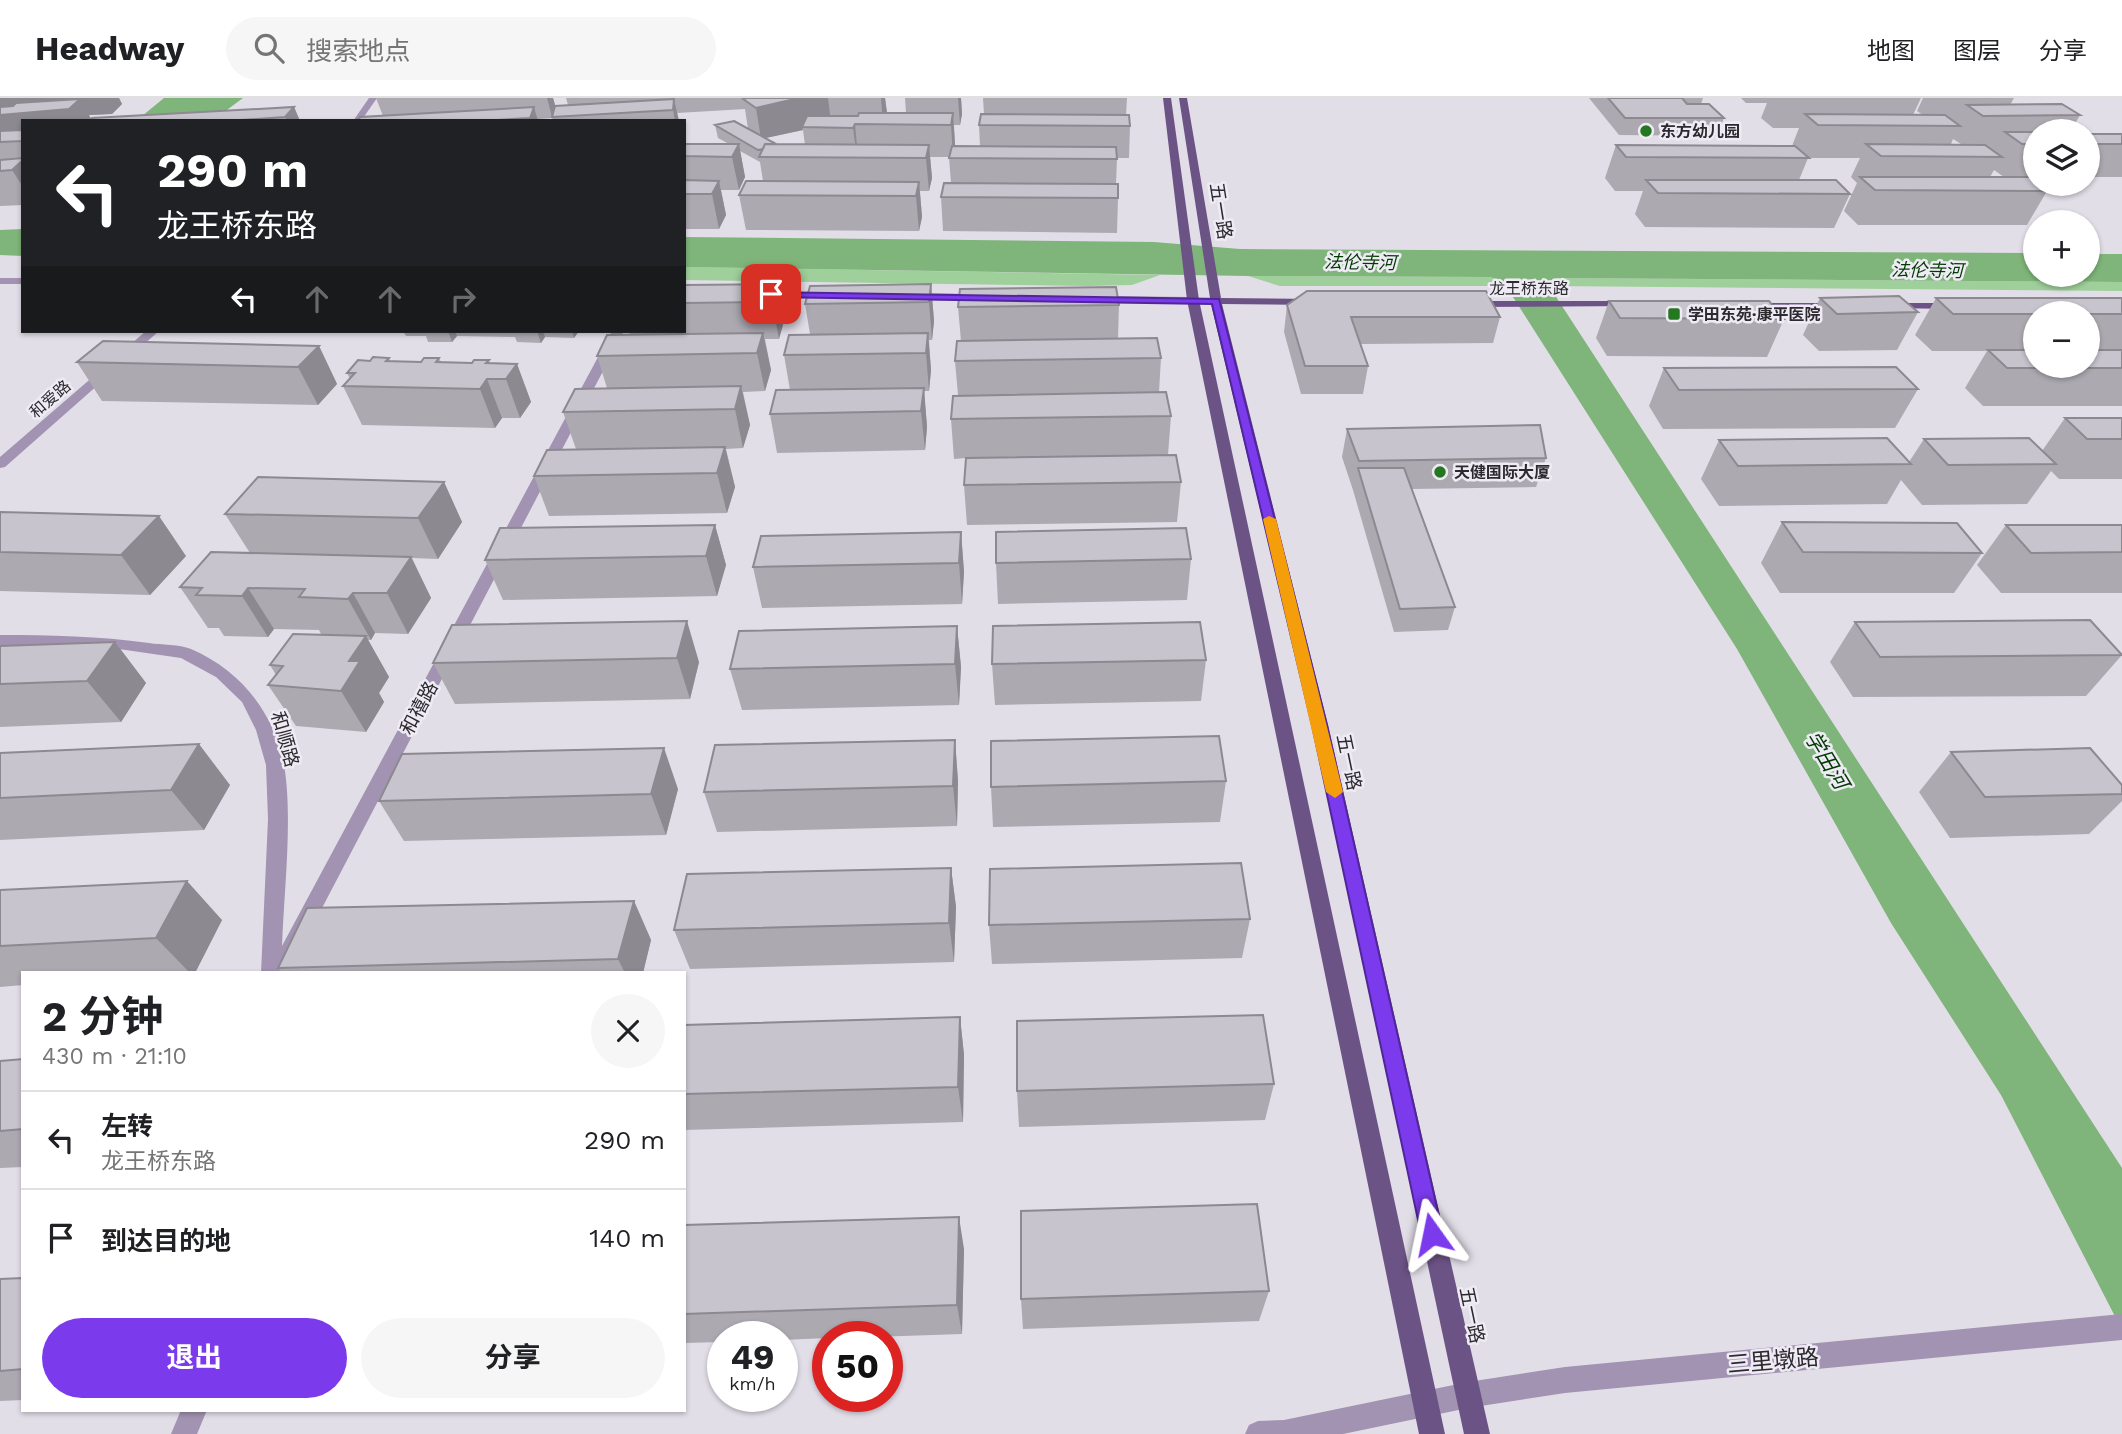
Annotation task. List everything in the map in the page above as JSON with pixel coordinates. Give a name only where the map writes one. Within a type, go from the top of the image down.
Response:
[{"type":"main road","name":"五一路","points":[[1167,98],[1193,300],[1432,1434]]},
{"type":"main road","name":"五一路","points":[[1183,98],[1216,301],[1323,739],[1477,1434]]},
{"type":"main road","points":[[1193,300],[1325,302]]},
{"type":"main road","name":"龙王桥东路","points":[[1462,303],[1647,304]]},
{"type":"main road","points":[[1730,305],[1856,306]]},
{"type":"main road","points":[[1870,306],[1968,306]]},
{"type":"street","points":[[358,119],[369,98]]},
{"type":"street","points":[[0,281],[21,281]]},
{"type":"street","points":[[746,293],[839,295]]},
{"type":"street","points":[[893,296],[988,297]]},
{"type":"street","points":[[1084,298],[1193,300]]},
{"type":"street","name":"和爱路","points":[[0,464],[151,333]]},
{"type":"street","name":"和禧路","points":[[279,971],[617,333]]},
{"type":"street","name":"和顺路","points":[[0,640],[98,641],[185,653],[222,673],[249,699],[265,730],[275,765],[277,819],[271,971]]},
{"type":"street","name":"三里墩路","points":[[1258,1434],[1284,1433],[1468,1395],[1565,1380],[2122,1327]]},
{"type":"street","points":[[184,1434],[193,1412]]},
{"type":"shaded area","points":[[686,267],[1160,275],[1132,285],[686,280]]},
{"type":"shaded area","points":[[1248,276],[1491,277],[1506,286],[1280,286]]},
{"type":"shaded area","points":[[1555,278],[2023,281],[2023,287],[2100,287],[2100,282],[2122,282],[2122,291],[1549,286]]},
{"type":"water","points":[[164,98],[243,98],[215,119],[138,119]]},
{"type":"water","points":[[21,229],[21,256],[0,255],[0,230]]},
{"type":"water","points":[[686,237],[1154,242],[1240,249],[2023,253],[2023,281],[1556,278],[1549,286],[2122,1168],[2122,1330],[2001,1095],[1891,923],[1737,649],[1506,286],[1491,277],[686,267]]},
{"type":"water","points":[[2100,254],[2122,254],[2122,282],[2100,282]]},
{"type":"building","points":[[799,98],[756,108],[743,99]]},
{"type":"building","points":[[1608,98],[1682,98],[1687,104],[1709,104],[1724,118],[1625,118]]},
{"type":"building","points":[[80,99],[69,109],[0,115],[0,107],[13,106],[16,103]]},
{"type":"building","points":[[674,99],[673,110],[552,117],[555,106]]},
{"type":"building","points":[[2062,104],[2080,115],[1983,116],[1967,105]]},
{"type":"building","points":[[294,107],[285,117],[256,119],[92,118]]},
{"type":"building","points":[[534,107],[530,118],[513,119],[359,119]]},
{"type":"building","points":[[859,113],[953,113],[951,125],[855,124],[853,128],[802,127],[807,116],[858,116]]},
{"type":"building","points":[[981,114],[1129,115],[1130,126],[979,125]]},
{"type":"building","points":[[1805,114],[1945,115],[1960,126],[1818,125]]},
{"type":"building","points":[[734,121],[776,144],[765,144],[763,149],[758,150],[715,125]]},
{"type":"building","points":[[21,130],[21,141],[0,142],[0,131]]},
{"type":"building","points":[[2005,132],[2023,132],[2022,144]]},
{"type":"building","points":[[2100,134],[2122,134],[2122,144],[2100,144]]},
{"type":"building","points":[[686,144],[739,144],[732,157],[686,156]]},
{"type":"building","points":[[765,144],[929,145],[926,158],[759,157]]},
{"type":"building","points":[[1866,144],[1985,145],[2002,157],[1881,156]]},
{"type":"building","points":[[1616,145],[1795,146],[1809,158],[1626,157]]},
{"type":"building","points":[[952,146],[1116,147],[1117,159],[949,158]]},
{"type":"building","points":[[21,158],[21,162],[12,170],[0,171],[0,160]]},
{"type":"building","points":[[1860,177],[2023,177],[2023,191],[1875,190]]},
{"type":"building","points":[[686,180],[719,181],[712,194],[686,194]]},
{"type":"building","points":[[1646,180],[1836,180],[1850,194],[1658,193]]},
{"type":"building","points":[[746,181],[919,182],[916,196],[739,195]]},
{"type":"building","points":[[944,183],[1118,184],[1118,198],[941,197]]},
{"type":"building","points":[[778,284],[772,302],[686,303],[686,285]]},
{"type":"building","points":[[931,284],[929,302],[805,304],[810,286]]},
{"type":"building","points":[[1116,287],[1119,305],[958,307],[960,289]]},
{"type":"building","points":[[1307,291],[1486,291],[1500,317],[1351,317],[1368,366],[1305,366],[1287,305]]},
{"type":"building","points":[[1899,296],[1918,312],[1837,314],[1820,298]]},
{"type":"building","points":[[1936,298],[2122,298],[2122,314],[2100,314],[2100,301],[2023,301],[2023,314],[1953,314]]},
{"type":"building","points":[[1609,301],[1769,301],[1784,319],[1620,318]]},
{"type":"building","points":[[763,333],[757,353],[597,356],[607,335]]},
{"type":"building","points":[[928,333],[926,353],[784,355],[789,335]]},
{"type":"building","points":[[1157,338],[1161,358],[955,361],[957,341]]},
{"type":"building","points":[[103,341],[319,346],[298,367],[77,362]]},
{"type":"building","points":[[1988,350],[2023,350],[2023,368],[2007,368]]},
{"type":"building","points":[[2100,350],[2122,350],[2122,368],[2100,368]]},
{"type":"building","points":[[373,357],[389,358],[386,361],[421,362],[424,358],[439,358],[436,362],[472,363],[474,360],[489,360],[486,363],[517,364],[506,379],[487,379],[480,389],[343,386],[355,373],[347,373],[358,360],[370,361]]},
{"type":"building","points":[[1896,367],[1918,389],[1679,390],[1664,368]]},
{"type":"building","points":[[741,386],[735,409],[563,412],[575,389]]},
{"type":"building","points":[[924,388],[921,411],[770,414],[776,390]]},
{"type":"building","points":[[1166,392],[1171,416],[951,419],[953,396]]},
{"type":"building","points":[[2065,418],[2122,418],[2122,439],[2087,439]]},
{"type":"building","points":[[1540,425],[1546,458],[1359,461],[1347,429]]},
{"type":"building","points":[[1887,438],[1911,464],[1738,466],[1719,440]]},
{"type":"building","points":[[2029,438],[2056,464],[1948,465],[1924,439]]},
{"type":"building","points":[[725,447],[717,473],[534,476],[547,450]]},
{"type":"building","points":[[1176,455],[1181,482],[964,485],[966,458]]},
{"type":"building","points":[[1358,468],[1404,468],[1455,607],[1400,609]]},
{"type":"building","points":[[258,477],[444,482],[418,518],[225,514]]},
{"type":"building","points":[[0,512],[159,516],[121,555],[0,552]]},
{"type":"building","points":[[1782,522],[1957,523],[1982,553],[1803,552]]},
{"type":"building","points":[[715,525],[706,556],[485,560],[500,528]]},
{"type":"building","points":[[2006,525],[2122,525],[2122,552],[2031,553]]},
{"type":"building","points":[[1186,528],[1191,559],[996,563],[996,532]]},
{"type":"building","points":[[961,532],[959,563],[753,567],[761,536]]},
{"type":"building","points":[[211,552],[411,557],[387,593],[353,593],[348,599],[299,597],[305,589],[248,588],[242,596],[196,595],[202,588],[180,587]]},
{"type":"building","points":[[2090,620],[2122,655],[1880,657],[1855,622]]},
{"type":"building","points":[[687,621],[677,658],[433,663],[452,625]]},
{"type":"building","points":[[1200,622],[1206,660],[992,664],[993,626]]},
{"type":"building","points":[[957,626],[955,664],[730,669],[739,631]]},
{"type":"building","points":[[293,634],[366,636],[349,661],[360,661],[341,691],[268,685],[283,666],[270,665]]},
{"type":"building","points":[[115,642],[87,681],[0,684],[0,646]]},
{"type":"building","points":[[1219,736],[1226,781],[991,787],[991,741]]},
{"type":"building","points":[[955,740],[953,786],[704,792],[715,745]]},
{"type":"building","points":[[199,744],[171,790],[0,798],[0,753]]},
{"type":"building","points":[[664,748],[651,794],[379,801],[402,754]]},
{"type":"building","points":[[2090,748],[2122,785],[2122,794],[1985,797],[1951,752]]},
{"type":"building","points":[[1241,863],[1250,919],[989,925],[990,869]]},
{"type":"building","points":[[951,868],[949,923],[674,930],[687,874]]},
{"type":"building","points":[[187,881],[156,938],[0,946],[0,890]]},
{"type":"building","points":[[634,901],[618,959],[278,968],[307,908]]},
{"type":"building","points":[[1263,1015],[1274,1084],[1017,1091],[1017,1021]]},
{"type":"building","points":[[960,1017],[958,1087],[686,1094],[686,1025]]},
{"type":"building","points":[[21,1059],[21,1129],[0,1131],[0,1061]]},
{"type":"building","points":[[1257,1204],[1269,1291],[1021,1299],[1021,1211]]},
{"type":"building","points":[[959,1217],[957,1305],[686,1314],[686,1225]]},
{"type":"building","points":[[21,1278],[21,1369],[0,1371],[0,1279]]},
{"type":"slow traffic","points":[[1269,519],[1335,792]]},
{"type":"place","name":"东方幼儿园","points":[[1646,131]]},
{"type":"place","name":"学田东苑·康平医院","points":[[1674,314]]},
{"type":"place","name":"天健国际大厦","points":[[1440,472]]},
{"type":"route","points":[[771,294],[1216,301],[1320,725],[1432,1234]]},
{"type":"water label","name":"法伦寺河","points":[[1360,262]]},
{"type":"water label","name":"法伦寺河","points":[[1927,270]]},
{"type":"water label","name":"学田河","points":[[1827,760]]}]
